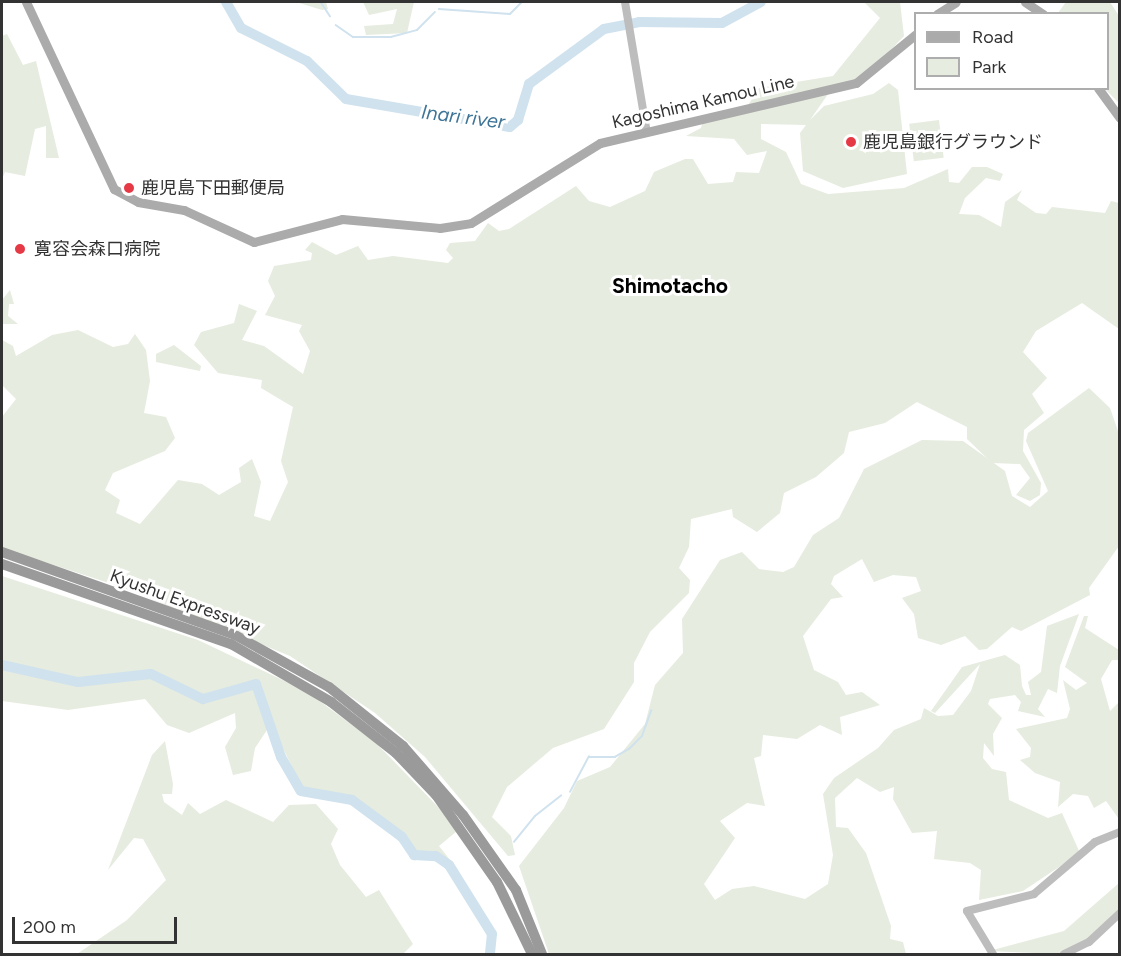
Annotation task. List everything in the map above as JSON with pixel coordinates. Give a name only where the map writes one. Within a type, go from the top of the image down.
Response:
[{"type":"highway","name":"Kyushu Expressway","points":[[2,552],[233,639],[310,681],[381,727],[442,789],[504,871],[542,954]]},
{"type":"highway","name":"Kyushu Expressway","points":[[2,564],[233,639]]},
{"type":"highway","name":"Kyushu Expressway","points":[[310,681],[374,734],[436,795],[497,882],[532,954]]},
{"type":"main road","name":"Kagoshima Kamou Line","points":[[26,2],[114,189],[138,202],[191,213],[239,240],[271,240],[342,219],[464,225],[491,213],[579,152],[646,128],[856,83],[914,35]]},
{"type":"main road","points":[[940,12],[956,2]]},
{"type":"main road","points":[[1025,2],[1040,12]]},
{"type":"main road","points":[[1099,90],[1119,118]]},
{"type":"street","points":[[625,2],[626,20],[646,128]]},
{"type":"street","points":[[993,954],[967,911],[1034,894],[1095,842],[1119,832]]},
{"type":"street","points":[[1064,954],[1089,942],[1119,913]]},
{"type":"green space","points":[[296,2],[326,2],[328,9],[322,10]]},
{"type":"green space","points":[[363,2],[414,2],[407,33],[366,35],[364,26],[393,24],[397,9],[369,15]]},
{"type":"green space","points":[[864,2],[900,2],[904,36],[865,77],[833,87],[810,120],[824,106],[873,94],[889,83],[898,90],[907,174],[843,188],[803,171],[800,133],[806,125],[761,124],[761,139],[786,152],[801,184],[828,194],[904,188],[948,169],[949,182],[959,183],[972,167],[987,167],[1003,174],[1000,181],[986,178],[965,198],[959,214],[979,215],[1001,227],[1005,202],[1022,190],[1017,200],[1036,213],[1046,214],[1052,207],[1105,213],[1111,201],[1119,203],[1119,329],[1082,303],[1036,331],[1023,352],[1047,378],[1032,394],[1044,413],[1024,430],[1023,451],[1041,483],[1040,495],[1030,501],[1016,495],[1030,478],[1020,464],[992,463],[967,439],[967,427],[917,402],[885,423],[849,432],[844,453],[816,477],[784,493],[780,513],[757,532],[733,517],[732,509],[691,519],[689,547],[679,568],[690,580],[689,593],[650,632],[634,663],[634,682],[604,729],[553,748],[507,787],[492,817],[511,836],[515,855],[508,856],[425,757],[375,713],[290,656],[124,588],[2,548],[2,417],[16,399],[2,385],[2,340],[13,346],[16,356],[52,335],[78,330],[113,347],[128,344],[135,334],[146,350],[150,381],[144,413],[166,417],[175,438],[165,451],[113,473],[105,490],[120,500],[116,513],[140,524],[178,480],[202,484],[219,495],[241,482],[239,468],[252,459],[261,482],[254,516],[270,521],[288,482],[281,461],[293,407],[261,388],[262,380],[218,373],[194,345],[201,332],[234,323],[239,304],[257,311],[242,340],[264,346],[303,374],[310,351],[299,331],[302,325],[265,315],[275,296],[268,281],[274,266],[311,260],[312,253],[305,250],[312,242],[336,255],[358,246],[368,260],[393,256],[448,263],[453,258],[446,250],[450,243],[475,241],[488,223],[499,231],[509,229],[576,186],[589,201],[610,207],[645,191],[654,172],[685,159],[693,159],[708,184],[733,182],[736,172],[759,173],[767,151],[747,155],[734,139],[686,136],[701,128],[703,120],[743,113],[759,88],[833,76],[880,18]]},
{"type":"green space","points":[[1066,2],[1110,2],[1119,16],[1119,103],[1106,90],[1109,90],[1109,12],[1059,12]]},
{"type":"green space","points":[[7,34],[23,65],[36,61],[59,158],[46,158],[46,126],[35,129],[25,176],[5,172],[2,179],[2,36]]},
{"type":"green space","points":[[939,120],[944,158],[914,161],[909,124]]},
{"type":"green space","points":[[10,290],[14,304],[9,304],[8,316],[18,324],[2,324],[2,300]]},
{"type":"green space","points":[[174,345],[201,366],[200,371],[156,362],[156,354]]},
{"type":"green space","points":[[1089,388],[1110,408],[1119,434],[1119,546],[1089,588],[1090,595],[1021,631],[1012,627],[987,649],[979,650],[965,636],[941,645],[918,638],[914,614],[902,598],[921,591],[916,577],[893,575],[874,582],[862,559],[834,576],[831,584],[843,597],[831,599],[803,636],[814,670],[838,682],[846,695],[862,692],[880,705],[840,717],[842,735],[820,725],[797,739],[763,735],[761,756],[754,758],[765,806],[747,803],[720,821],[735,838],[704,884],[715,900],[732,889],[754,886],[805,899],[828,884],[833,855],[823,794],[834,778],[878,748],[894,730],[921,719],[924,708],[938,716],[953,715],[971,691],[980,664],[935,713],[931,711],[962,667],[1005,655],[1020,665],[1022,686],[1026,695],[1031,695],[1028,682],[1041,672],[1047,626],[1079,614],[1060,666],[1057,693],[1048,689],[1038,709],[1045,717],[1018,711],[1021,702],[1015,695],[990,699],[988,704],[1002,718],[993,734],[994,756],[984,743],[983,758],[992,769],[1006,772],[1009,800],[1048,818],[1062,813],[1080,853],[1023,891],[979,900],[981,870],[970,863],[934,859],[937,831],[912,833],[893,799],[894,787],[880,792],[857,778],[835,798],[836,827],[848,828],[866,853],[891,926],[890,939],[903,942],[906,954],[549,954],[519,866],[564,808],[577,781],[610,767],[645,724],[655,685],[683,653],[682,619],[720,560],[742,552],[759,569],[783,572],[794,567],[813,535],[839,518],[864,469],[922,440],[963,441],[1005,471],[1012,496],[1030,507],[1048,491],[1026,441],[1028,433]]},
{"type":"green space","points":[[2,576],[198,640],[306,691],[375,742],[442,811],[457,831],[439,846],[458,870],[434,854],[414,853],[403,835],[358,801],[304,791],[271,724],[255,748],[251,771],[233,775],[225,747],[236,728],[235,713],[189,733],[167,725],[145,699],[68,710],[2,701]]},
{"type":"green space","points":[[1084,616],[1088,616],[1085,628],[1119,650],[1119,660],[1112,660],[1101,679],[1110,711],[1119,702],[1119,819],[1106,801],[1094,808],[1088,796],[1073,794],[1058,807],[1060,782],[1035,773],[1020,760],[1030,757],[1031,748],[1016,729],[1067,718],[1070,709],[1063,680],[1076,690],[1087,683],[1065,667]]},
{"type":"green space","points":[[165,741],[173,784],[172,794],[162,794],[164,802],[182,815],[188,803],[200,814],[226,800],[273,822],[289,805],[316,804],[338,829],[331,844],[340,865],[366,897],[379,890],[413,944],[403,954],[77,954],[127,920],[166,880],[143,839],[134,838],[108,870],[152,755]]},
{"type":"green space","points":[[1119,883],[1119,911],[1095,937],[1061,954],[989,951],[1064,931]]},
{"type":"waterway","name":"Inari river","points":[[226,2],[241,28],[307,61],[346,99],[510,127],[518,120],[529,84],[604,29],[639,22],[722,23],[761,2]]},
{"type":"waterway","points":[[321,2],[330,16]]},
{"type":"waterway","points":[[439,9],[510,14],[522,2]]},
{"type":"waterway","points":[[336,25],[353,37],[391,37],[417,30],[435,12]]},
{"type":"waterway","points":[[2,665],[78,682],[151,674],[203,699],[256,684],[281,757],[301,791],[352,800],[402,837],[414,855],[436,856],[449,865],[492,934],[490,954]]},
{"type":"waterway","points":[[570,792],[589,757],[615,757],[629,749],[642,736],[651,711]]},
{"type":"waterway","points":[[514,842],[535,816],[561,796]]},
{"type":"place","name":"鹿児島銀行グラウンド","points":[[851,142]]},
{"type":"place","name":"鹿児島下田郵便局","points":[[129,188]]},
{"type":"place","name":"寛容会森口病院","points":[[20,249]]},
{"type":"district","name":"Shimotacho","points":[[670,286]]}]
